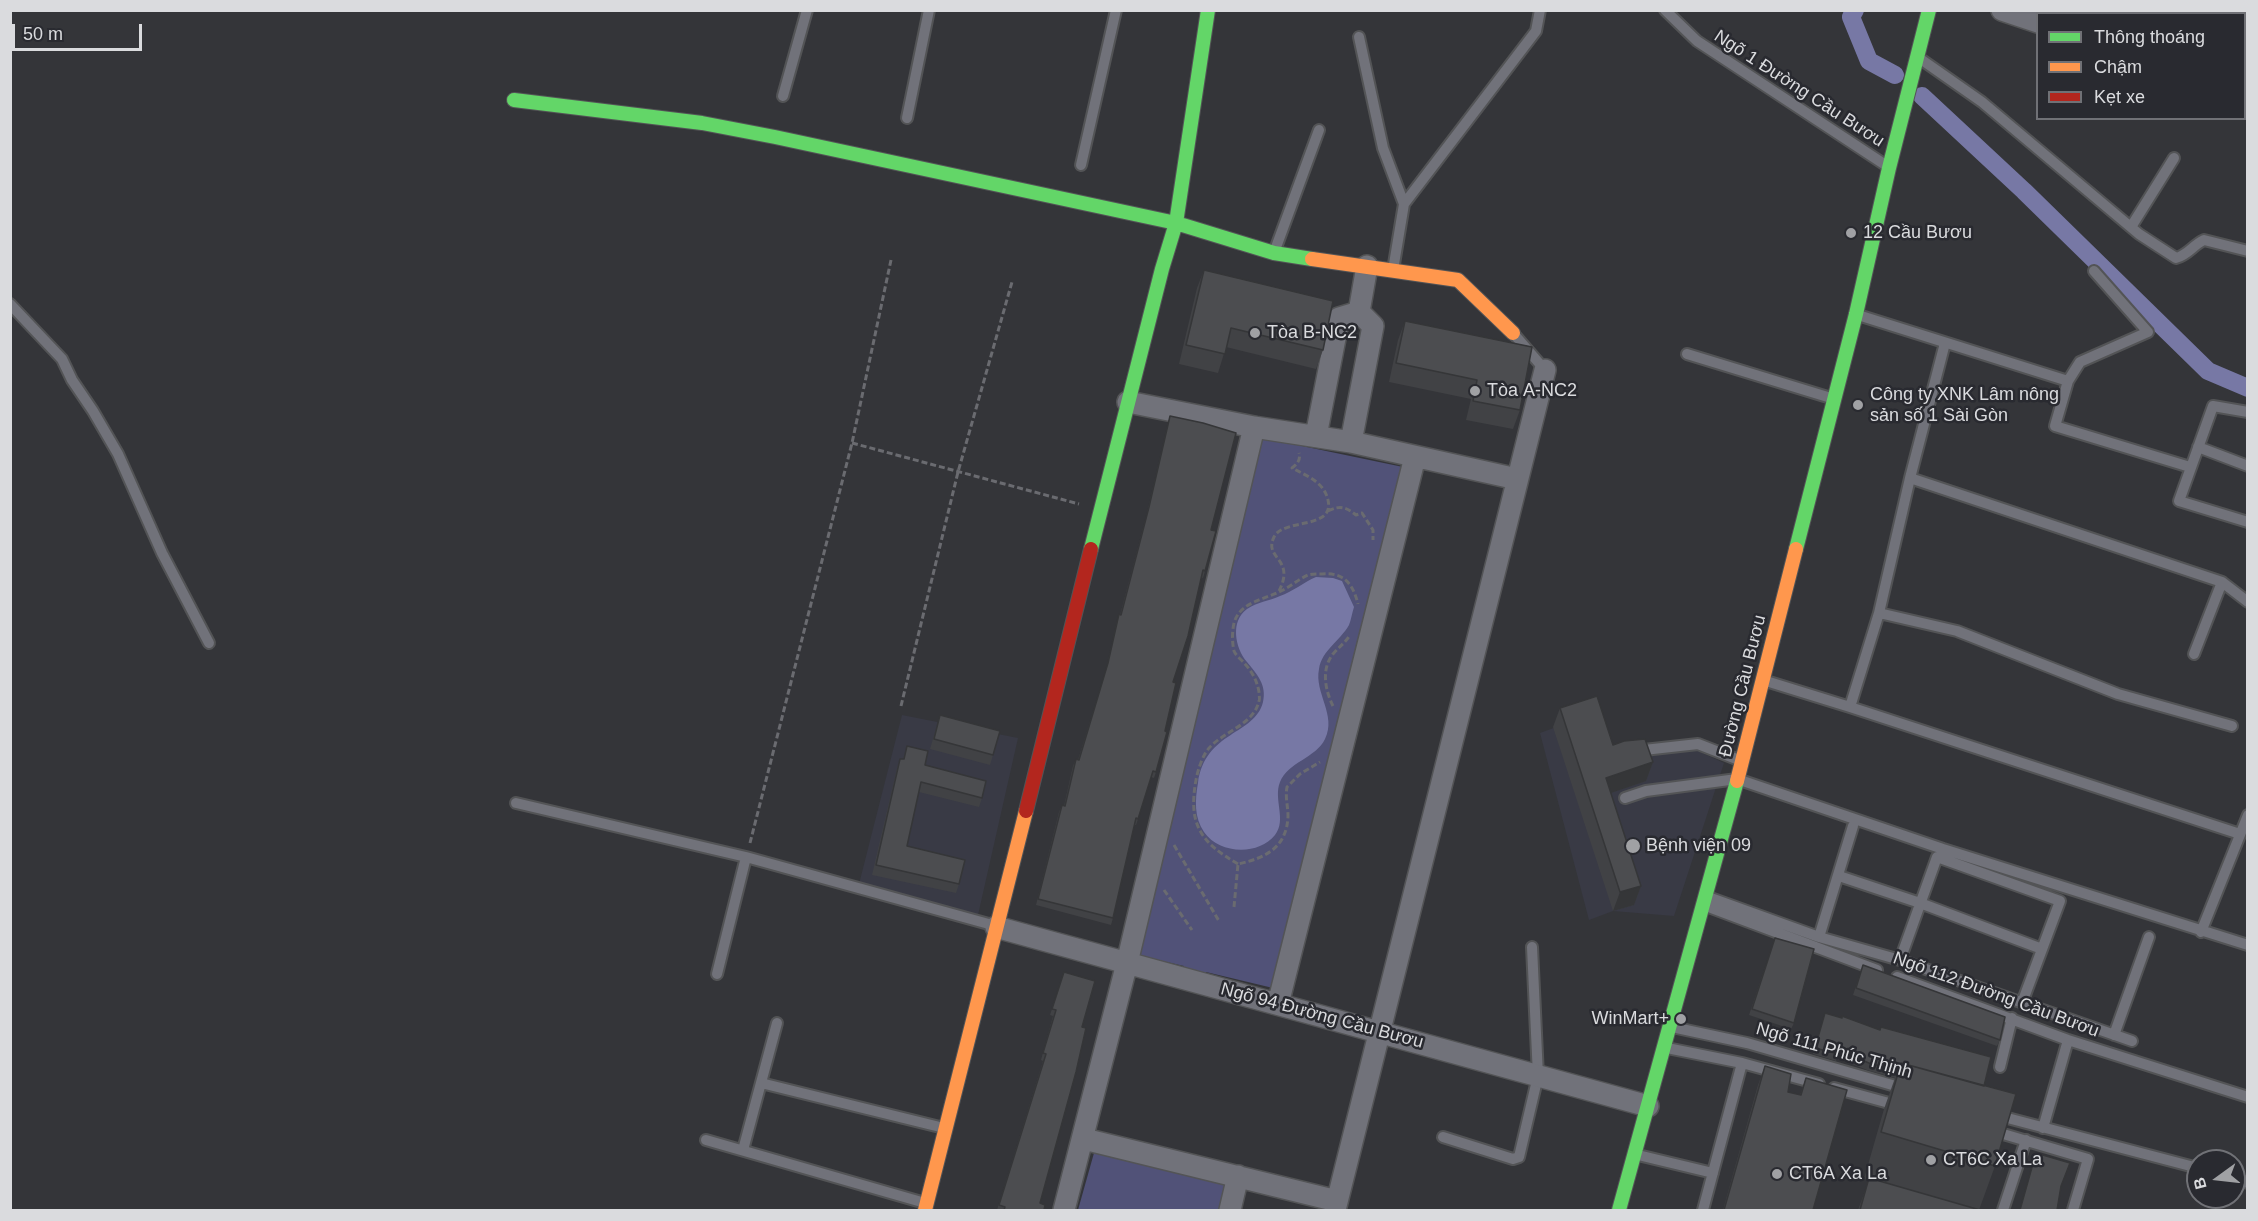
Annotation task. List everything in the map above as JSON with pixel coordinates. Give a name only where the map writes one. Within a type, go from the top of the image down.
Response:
[{"type":"street","points":[[926,1207],[1128,402],[1176,223],[1208,10]]},
{"type":"street","name":"Đường Cầu Bươu","points":[[1619,1210],[1763,680],[1856,314],[1889,168],[1929,10]]},
{"type":"street","points":[[2002,10],[2036,22]]},
{"type":"street","points":[[514,100],[702,123],[1176,223],[1274,253],[1458,280],[1513,333]]},
{"type":"street","points":[[1359,312],[1367,266]]},
{"type":"street","points":[[1316,436],[1339,318],[1359,312]]},
{"type":"street","points":[[1351,442],[1373,326],[1359,312]]},
{"type":"street","points":[[1084,1139],[1238,1176],[1336,1206],[1545,370]]},
{"type":"street","points":[[1128,402],[1254,427],[1351,442],[1517,479]]},
{"type":"street","points":[[1064,1210],[1084,1139],[1127,963],[1254,427]]},
{"type":"street","points":[[1278,1004],[1415,457]]},
{"type":"street","name":"Ngõ 94 Đường Cầu Bươu","points":[[996,927],[1648,1106]]},
{"type":"street","points":[[1230,1210],[1238,1176]]},
{"type":"lane","points":[[783,96],[807,10]]},
{"type":"lane","points":[[907,118],[929,10]]},
{"type":"lane","points":[[1081,165],[1116,10]]},
{"type":"lane","points":[[1393,271],[1404,204],[1536,31],[1540,10]]},
{"type":"lane","name":"Ngõ 1 Đường Cầu Bươu","points":[[1665,10],[1697,41],[1889,168]]},
{"type":"lane","points":[[1359,37],[1383,148],[1404,204]]},
{"type":"lane","points":[[1917,57],[1982,102],[2131,227],[2176,258],[2184,256],[2197,243],[2204,240],[2247,251]]},
{"type":"lane","points":[[1274,253],[1319,130]]},
{"type":"lane","points":[[2131,227],[2174,158]]},
{"type":"lane","points":[[2094,271],[2148,332],[2080,362],[2068,381],[2055,426],[2190,467]]},
{"type":"lane","points":[[10,304],[62,359],[72,380],[93,411],[118,454],[162,553],[209,643]]},
{"type":"lane","points":[[1856,314],[2068,381]]},
{"type":"lane","points":[[1513,333],[1545,370]]},
{"type":"lane","points":[[1850,706],[1879,613],[1910,478],[1945,343]]},
{"type":"lane","points":[[1687,354],[1834,399]]},
{"type":"lane","points":[[2247,412],[2213,406],[2179,501],[2247,522]]},
{"type":"lane","points":[[2198,447],[2247,466]]},
{"type":"lane","points":[[1910,478],[2222,582],[2247,602]]},
{"type":"lane","points":[[2194,654],[2222,582]]},
{"type":"lane","points":[[1879,613],[1957,631],[2118,694],[2232,726]]},
{"type":"lane","points":[[1763,680],[1850,706],[2240,834]]},
{"type":"lane","points":[[1629,752],[1698,744],[1742,761]]},
{"type":"lane","points":[[1625,798],[1646,791],[1737,779],[1943,849],[2247,945]]},
{"type":"lane","points":[[516,803],[747,857],[996,927]]},
{"type":"lane","points":[[2201,932],[2247,815]]},
{"type":"lane","points":[[1819,936],[1853,826]]},
{"type":"lane","points":[[1900,960],[1937,856],[2060,901],[2022,1003]]},
{"type":"lane","points":[[717,974],[747,857]]},
{"type":"lane","points":[[1839,876],[1920,903],[2042,949]]},
{"type":"lane","points":[[1704,900],[1900,960],[2132,1041]]},
{"type":"lane","name":"Ngõ 112 Đường Cầu Bươu","points":[[1704,900],[2068,1040],[2247,1097]]},
{"type":"lane","points":[[2114,1035],[2149,937]]},
{"type":"lane","points":[[1443,1137],[1513,1159],[1520,1157],[1538,1076],[1532,947]]},
{"type":"lane","points":[[2000,1066],[2012,1018]]},
{"type":"lane","points":[[743,1150],[777,1023]]},
{"type":"lane","name":"Ngõ 111 Phúc Thịnh","points":[[1669,1026],[1747,1043],[1916,1092]]},
{"type":"lane","points":[[2043,1128],[2068,1040]]},
{"type":"lane","points":[[1664,1047],[1742,1063],[1912,1109]]},
{"type":"lane","points":[[1703,1210],[1742,1063]]},
{"type":"lane","points":[[761,1083],[945,1129]]},
{"type":"lane","points":[[1983,1111],[2186,1165]]},
{"type":"lane","points":[[1981,1127],[2088,1159],[2073,1210]]},
{"type":"lane","points":[[706,1140],[926,1207]]},
{"type":"lane","points":[[2003,1210],[2026,1140]]},
{"type":"lane","points":[[1635,1154],[1713,1173]]},
{"type":"path","points":[[747,857],[852,442],[891,260]]},
{"type":"path","points":[[901,706],[958,471],[1012,282]]},
{"type":"path","points":[[852,442],[1101,510]]},
{"type":"path","points":[[1298,448],[1300,457],[1298,464],[1292,468],[1317,481],[1327,492],[1330,505],[1328,511]]},
{"type":"path","points":[[1278,593],[1285,580],[1285,568],[1275,556],[1271,546],[1274,536],[1280,530],[1306,525],[1336,507],[1346,508],[1356,515],[1362,513],[1373,530],[1373,543]]},
{"type":"path","points":[[1322,760],[1300,774],[1287,787],[1286,833],[1277,846],[1260,859],[1238,864],[1206,842],[1197,827],[1193,813],[1193,796],[1198,771],[1209,748],[1250,719],[1260,701],[1257,681],[1248,667],[1234,653],[1233,638],[1237,615],[1250,604],[1278,593],[1310,575],[1330,573],[1342,575],[1349,582],[1356,594],[1359,610]]},
{"type":"path","points":[[1336,713],[1329,698],[1325,670],[1330,658],[1354,629]]},
{"type":"path","points":[[1171,840],[1219,921]]},
{"type":"path","points":[[1234,906],[1238,864]]},
{"type":"path","points":[[1158,882],[1192,930]]},
{"type":"shaded area","points":[[1259,437],[1403,467],[1273,988],[1206,972],[1203,979],[1183,973],[1184,966],[1136,955]]},
{"type":"shaded area","points":[[1316,577],[1342,581],[1354,607],[1349,625],[1327,651],[1319,669],[1318,678],[1328,721],[1325,739],[1315,751],[1289,770],[1280,782],[1278,795],[1280,823],[1275,835],[1268,842],[1239,850],[1219,845],[1204,832],[1198,820],[1196,802],[1202,766],[1220,743],[1258,713],[1264,696],[1260,680],[1243,656],[1237,642],[1238,620],[1247,609],[1284,594]]},
{"type":"shaded area","name":"Bệnh viện 09","points":[[1597,712],[1612,755],[1696,750],[1724,763],[1674,916],[1613,911],[1589,920],[1540,733]]},
{"type":"shaded area","points":[[902,715],[1018,738],[978,915],[859,884]]},
{"type":"shaded area","points":[[1094,1153],[1227,1185],[1220,1210],[1078,1210]]},
{"type":"building","points":[[2185,10],[2247,10],[2247,32],[2246,12],[2189,12]]},
{"type":"building","name":"Tòa B-NC2","points":[[1204,270],[1333,301],[1323,350],[1231,328],[1225,354],[1186,345]]},
{"type":"building","points":[[1405,321],[1532,347],[1520,410],[1473,401],[1477,380],[1396,363]]},
{"type":"building","points":[[1170,416],[1236,433],[1211,530],[1216,531],[1205,571],[1203,570],[1188,636],[1173,682],[1176,683],[1165,731],[1167,732],[1156,772],[1153,771],[1138,819],[1136,818],[1113,918],[1038,899],[1062,805],[1065,806],[1076,759],[1079,760],[1108,663]]},
{"type":"building","points":[[1597,696],[1613,745],[1624,741],[1645,739],[1653,762],[1606,778],[1641,886],[1620,892],[1560,708]]},
{"type":"building","points":[[940,715],[1000,731],[993,755],[934,739]]},
{"type":"building","points":[[907,746],[928,751],[925,765],[986,781],[982,798],[921,782],[907,846],[965,860],[959,884],[876,865],[900,759],[904,759]]},
{"type":"building","points":[[1775,938],[1814,949],[1794,1023],[1752,1009]]},
{"type":"building","points":[[1863,965],[2005,1017],[2000,1040],[1856,988]]},
{"type":"building","points":[[1064,972],[1095,981],[1082,1027],[1086,1028],[1076,1072],[1040,1203],[1045,1205],[1044,1210],[1004,1210],[1005,1207],[999,1205],[1046,1054],[1043,1053],[1056,1010],[1052,1009]]},
{"type":"building","points":[[1825,1013],[1842,1018],[1842,1016],[1880,1030],[1881,1027],[1991,1057],[1984,1086],[1901,1063],[1898,1071],[1839,1051],[1838,1054],[1815,1048]]},
{"type":"building","points":[[1901,1063],[2016,1094],[1995,1166],[1881,1132]]},
{"type":"building","name":"CT6A Xa La","points":[[1765,1066],[1791,1074],[1788,1092],[1801,1095],[1806,1078],[1847,1090],[1813,1210],[1724,1210]]},
{"type":"building","points":[[2036,1153],[2070,1163],[2061,1186],[2057,1210],[2020,1210]]},
{"type":"building","points":[[1869,1178],[1980,1210],[1860,1210]]},
{"type":"waterway","points":[[1855,10],[1851,17],[1869,61],[1895,75]]},
{"type":"waterway","points":[[1922,96],[2024,191],[2208,371],[2248,388]]},
{"type":"traffic: fast","points":[[1091,549],[1162,269],[1176,223],[1208,10]]},
{"type":"traffic: fast","points":[[1796,549],[1856,314],[1889,168],[1929,10]]},
{"type":"traffic: fast","points":[[514,100],[702,123],[775,137],[1176,223],[1274,253],[1312,259]]},
{"type":"traffic: fast","points":[[1619,1210],[1737,781]]},
{"type":"traffic: slow","points":[[1312,259],[1458,280],[1513,333]]},
{"type":"traffic: slow","points":[[1737,781],[1796,549]]},
{"type":"traffic: slow","points":[[925,1210],[1026,811]]},
{"type":"traffic: jam","points":[[1026,811],[1091,549]]},
{"type":"place","name":"12 Cầu Bươu","points":[[1851,233]]},
{"type":"place","name":"Tòa B-NC2","points":[[1255,333]]},
{"type":"place","name":"Tòa A-NC2","points":[[1475,391]]},
{"type":"place","name":"Công ty XNK Lâm nông sản số 1 Sài Gòn","points":[[1858,405]]},
{"type":"place","name":"Bệnh viện 09","points":[[1633,846]]},
{"type":"place","name":"WinMart+","points":[[1681,1019]]},
{"type":"place","name":"CT6C Xa La","points":[[1931,1160]]},
{"type":"place","name":"CT6A Xa La","points":[[1777,1174]]}]
